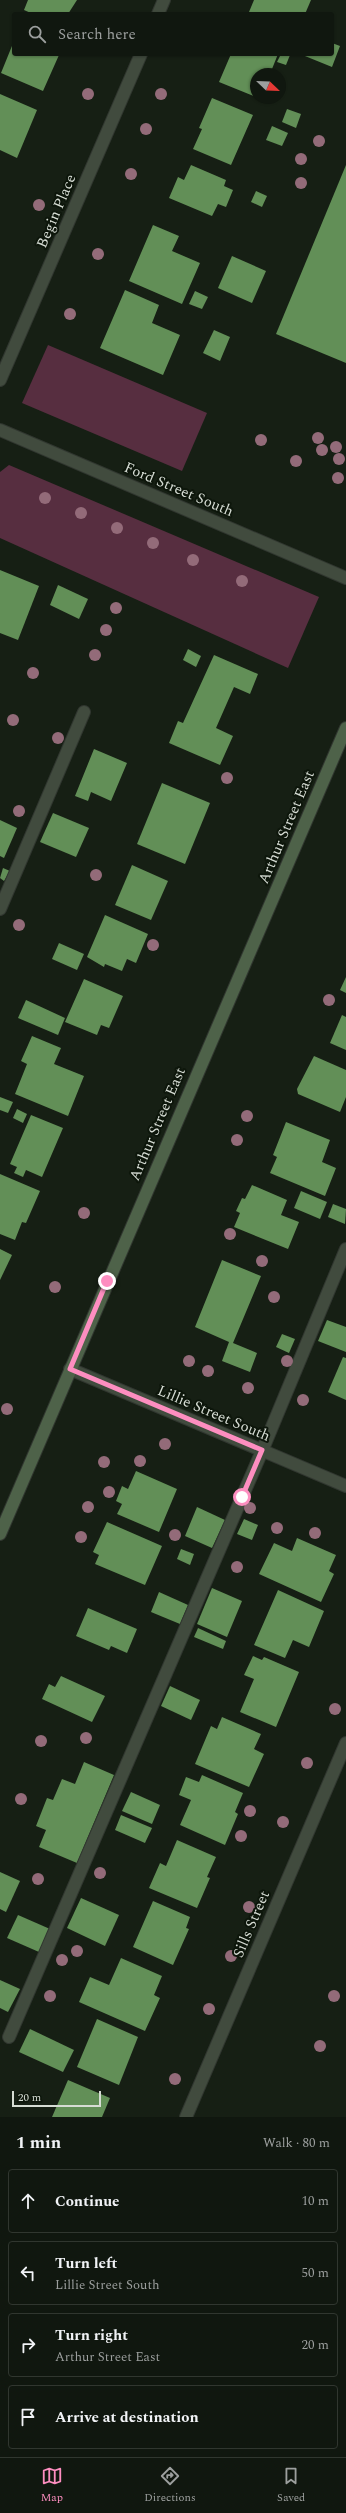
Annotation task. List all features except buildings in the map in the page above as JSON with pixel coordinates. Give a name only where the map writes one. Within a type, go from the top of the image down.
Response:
[{"type":"main road","name":"Arthur Street East","points":[[0,1534],[346,728]]},
{"type":"street","points":[[159,12],[164,0]]},
{"type":"street","name":"Begin Place","points":[[0,380],[140,56]]},
{"type":"street","name":"Ford Street South","points":[[0,430],[346,578]]},
{"type":"street","points":[[0,909],[84,712]]},
{"type":"street","points":[[9,2037],[262,1450],[346,1249]]},
{"type":"street","name":"Lillie Street South","points":[[70,1369],[346,1486]]},
{"type":"street","name":"Sills Street","points":[[186,2117],[346,1744]]},
{"type":"shaded area","points":[[48,345],[207,413],[182,471],[22,403]]},
{"type":"shaded area","points":[[9,465],[319,597],[288,668],[0,538],[0,472]]},
{"type":"route","points":[[107,1281],[70,1369],[262,1450],[242,1497]]}]
